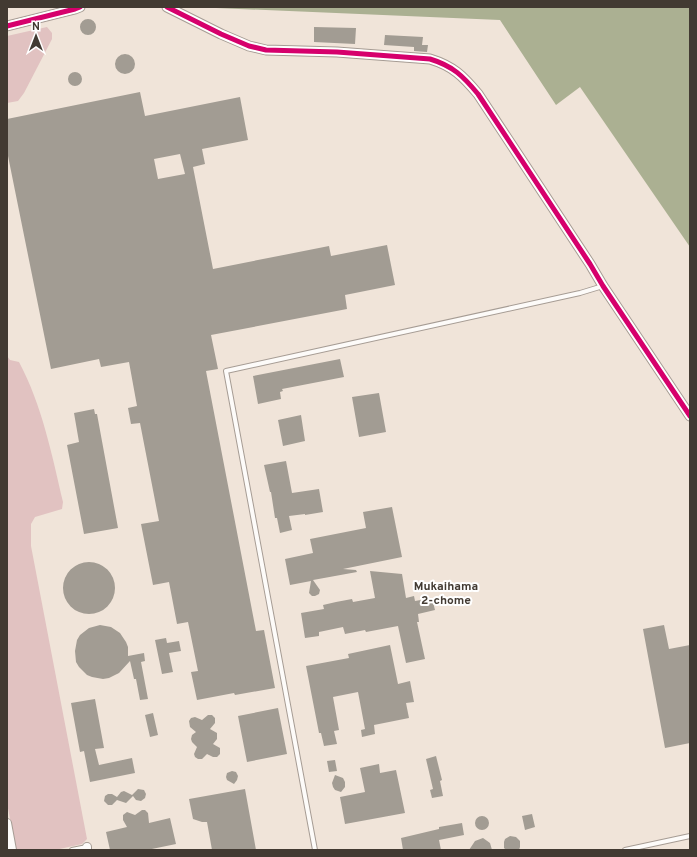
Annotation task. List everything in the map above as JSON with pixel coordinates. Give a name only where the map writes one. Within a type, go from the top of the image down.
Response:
[{"type":"street","points":[[7,26],[80,7]]},
{"type":"street","points":[[168,7],[220,34],[249,46],[266,50],[337,52],[430,59],[443,63],[458,72],[468,81],[478,94],[690,416]]},
{"type":"street","points":[[7,823],[12,850]]},
{"type":"lane","points":[[315,850],[226,370],[574,294],[603,286]]},
{"type":"lane","points":[[625,850],[690,836]]},
{"type":"lane","points":[[72,850],[87,848]]},
{"type":"shaded area","points":[[216,7],[690,7],[690,247],[580,87],[556,105],[500,20]]},
{"type":"shaded area","points":[[47,27],[52,33],[52,39],[24,93],[18,101],[7,103],[7,36]]},
{"type":"shaded area","points":[[7,356],[10,360],[19,362],[34,395],[46,430],[63,502],[62,509],[35,517],[31,524],[31,546],[87,839],[82,844],[55,850],[16,850],[7,803]]},
{"type":"building","points":[[88,19],[95,24],[96,27],[91,34],[88,35],[81,30],[80,27],[85,20]]},
{"type":"building","points":[[314,27],[356,28],[355,44],[314,42]]},
{"type":"building","points":[[385,35],[423,37],[422,45],[428,45],[427,52],[414,51],[414,47],[384,45]]},
{"type":"building","points":[[125,54],[132,57],[135,64],[132,71],[125,74],[118,71],[115,64],[118,57]]},
{"type":"building","points":[[75,72],[80,74],[82,79],[80,84],[75,86],[70,84],[68,79],[70,74]]},
{"type":"building","points":[[140,92],[145,116],[240,97],[248,140],[202,149],[205,164],[193,167],[213,269],[329,246],[331,256],[387,245],[395,285],[345,295],[347,309],[211,335],[218,369],[206,371],[256,631],[264,630],[275,688],[235,695],[234,693],[197,700],[191,672],[198,671],[188,622],[177,624],[169,582],[153,585],[141,524],[159,521],[140,423],[131,424],[128,408],[137,406],[129,362],[101,367],[99,359],[51,369],[7,151],[7,119]],"holes":[[[180,154],[185,174],[158,179],[154,159]]]},
{"type":"building","points":[[340,359],[344,377],[282,389],[283,391],[280,392],[281,399],[258,404],[253,376]]},
{"type":"building","points":[[379,393],[386,432],[359,437],[352,397]]},
{"type":"building","points":[[94,409],[95,414],[97,414],[118,528],[84,534],[67,445],[79,442],[74,413]]},
{"type":"building","points":[[301,415],[305,441],[283,446],[278,420]]},
{"type":"building","points":[[286,461],[292,493],[319,489],[323,512],[289,516],[292,530],[280,533],[277,518],[275,518],[271,492],[264,465]]},
{"type":"building","points":[[392,507],[402,557],[343,569],[356,570],[357,572],[313,580],[320,590],[319,594],[315,596],[312,596],[309,593],[311,581],[290,585],[285,559],[313,553],[310,539],[366,528],[363,512]]},
{"type":"building","points":[[84,562],[94,562],[108,569],[115,583],[115,593],[108,607],[94,614],[84,614],[74,610],[67,603],[63,593],[63,583],[67,573],[74,566]]},
{"type":"building","points":[[370,571],[402,574],[406,598],[414,596],[415,601],[432,598],[435,610],[418,614],[419,622],[417,622],[425,659],[406,663],[398,626],[345,634],[343,627],[319,632],[319,636],[305,638],[301,613],[324,609],[323,605],[336,602],[352,599],[353,602],[375,598]]},
{"type":"building","points":[[100,625],[111,627],[120,633],[128,647],[128,656],[144,653],[145,661],[141,662],[148,699],[140,700],[136,679],[134,679],[130,661],[119,673],[103,679],[87,675],[79,667],[76,662],[75,651],[77,640],[80,635],[89,628]]},
{"type":"building","points":[[664,625],[669,649],[690,645],[690,743],[665,748],[643,629]]},
{"type":"building","points":[[166,638],[167,643],[179,641],[181,651],[169,653],[173,672],[162,674],[155,640]]},
{"type":"building","points":[[390,645],[398,684],[410,681],[414,702],[406,703],[409,718],[374,725],[375,734],[362,737],[361,730],[365,729],[358,692],[333,697],[339,730],[334,731],[337,744],[324,746],[321,733],[319,733],[306,666],[349,658],[348,654]]},
{"type":"building","points":[[95,699],[104,748],[95,749],[99,765],[132,758],[135,773],[90,782],[84,751],[80,752],[71,703]]},
{"type":"building","points":[[278,708],[287,754],[247,762],[238,716]]},
{"type":"building","points":[[153,713],[158,735],[150,737],[145,715]]},
{"type":"building","points":[[208,715],[212,715],[215,718],[215,723],[210,729],[217,733],[217,739],[213,744],[220,748],[220,754],[217,757],[213,757],[207,754],[202,759],[198,759],[194,754],[197,747],[191,739],[192,735],[196,732],[190,727],[189,721],[191,718],[195,717],[202,720]]},
{"type":"building","points":[[436,756],[442,780],[440,781],[443,796],[432,798],[430,790],[433,789],[426,759]]},
{"type":"building","points":[[335,760],[337,771],[329,772],[327,761]]},
{"type":"building","points":[[379,764],[380,773],[396,770],[405,813],[345,824],[340,797],[365,792],[360,768]]},
{"type":"building","points":[[232,771],[236,772],[238,776],[234,784],[227,780],[226,777],[227,773]]},
{"type":"building","points":[[335,775],[343,778],[345,782],[345,787],[341,792],[335,790],[333,787],[332,783]]},
{"type":"building","points":[[138,789],[144,790],[146,794],[145,798],[141,801],[136,800],[133,796],[126,803],[117,800],[112,805],[108,805],[104,801],[105,796],[108,794],[112,794],[117,797],[124,791],[132,795]]},
{"type":"building","points":[[245,789],[256,850],[212,850],[207,822],[193,819],[189,799]]},
{"type":"building","points":[[142,810],[145,810],[148,813],[149,823],[170,818],[176,844],[147,850],[110,850],[106,832],[127,827],[123,820],[123,815],[127,812],[135,815]]},
{"type":"building","points":[[532,814],[535,827],[525,830],[522,816]]},
{"type":"building","points":[[479,816],[485,816],[489,820],[489,826],[485,830],[479,830],[475,826],[475,820]]},
{"type":"building","points":[[462,823],[464,835],[439,840],[441,850],[403,850],[401,838],[439,829],[439,827]]},
{"type":"building","points":[[510,836],[516,837],[520,841],[519,850],[506,850],[504,848],[505,839]]},
{"type":"building","points":[[483,838],[490,843],[492,850],[469,850],[475,841]]},
{"type":"cycle path","points":[[7,26],[80,7]]},
{"type":"cycle path","points":[[167,7],[221,34],[249,46],[266,50],[337,52],[430,59],[457,72],[478,94],[690,416]]},
{"type":"district","name":"Mukaihama 2-chome","points":[[446,594]]}]
